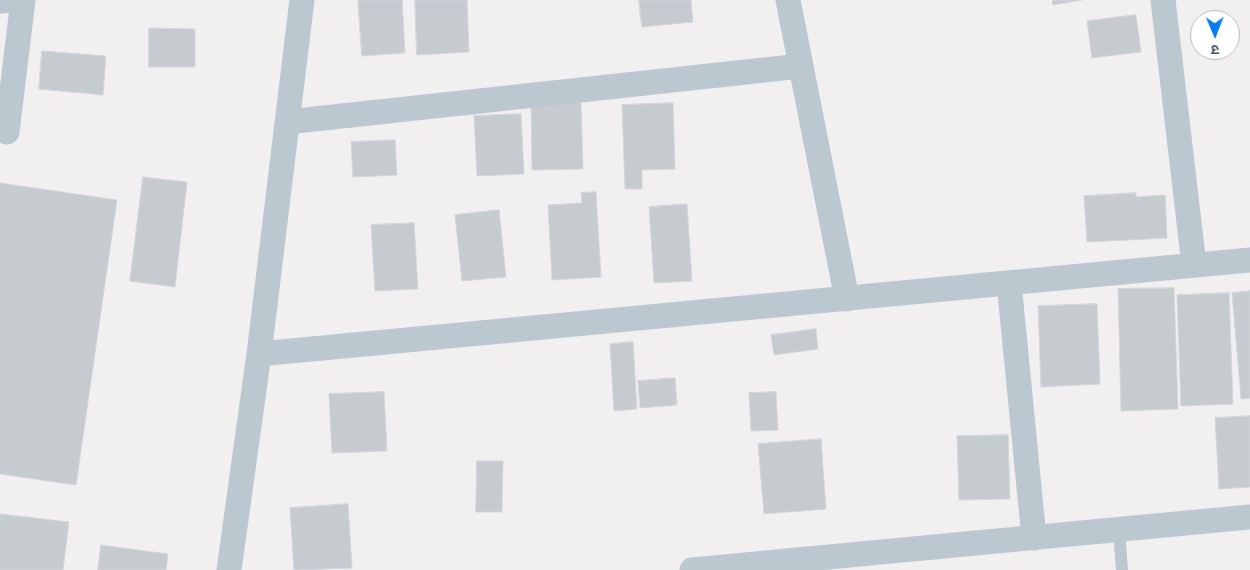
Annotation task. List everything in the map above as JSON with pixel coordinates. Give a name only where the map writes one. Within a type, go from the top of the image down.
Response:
[{"type":"street","points":[[0,1],[11,0]]},
{"type":"street","points":[[7,132],[23,0]]},
{"type":"street","points":[[229,570],[259,354],[302,0]]},
{"type":"street","points":[[788,0],[846,298]]},
{"type":"street","points":[[1163,0],[1194,266]]},
{"type":"street","points":[[287,122],[801,66]]},
{"type":"street","points":[[259,354],[1250,260]]},
{"type":"street","points":[[1009,283],[1034,538]]},
{"type":"street","points":[[692,570],[1250,518]]},
{"type":"lane","points":[[1119,530],[1122,570]]},
{"type":"building","points":[[358,0],[402,0],[405,53],[362,56]]},
{"type":"building","points":[[415,0],[467,0],[469,52],[417,55]]},
{"type":"building","points":[[639,0],[691,0],[693,22],[642,27]]},
{"type":"building","points":[[1053,0],[1082,0],[1053,5]]},
{"type":"building","points":[[1136,15],[1141,52],[1092,58],[1087,21]]},
{"type":"building","points":[[149,28],[195,29],[195,67],[149,67]]},
{"type":"building","points":[[42,51],[106,56],[103,95],[39,89]]},
{"type":"building","points":[[581,103],[583,169],[532,170],[531,104]]},
{"type":"building","points":[[673,103],[675,169],[642,170],[642,189],[625,189],[622,105]]},
{"type":"building","points":[[521,114],[524,174],[477,176],[474,116]]},
{"type":"building","points":[[395,140],[397,175],[353,177],[351,142]]},
{"type":"building","points":[[143,177],[187,182],[175,287],[130,281]]},
{"type":"building","points":[[0,183],[117,200],[76,485],[0,474]]},
{"type":"building","points":[[596,192],[601,277],[552,280],[548,205],[582,203],[581,193]]},
{"type":"building","points":[[1136,193],[1136,197],[1165,195],[1167,238],[1087,242],[1084,196]]},
{"type":"building","points":[[687,204],[692,281],[654,283],[649,207]]},
{"type":"building","points":[[499,210],[506,277],[462,281],[455,215]]},
{"type":"building","points":[[414,223],[418,289],[375,291],[371,225]]},
{"type":"building","points":[[1174,288],[1178,409],[1121,411],[1118,289]]},
{"type":"building","points":[[1250,291],[1250,398],[1241,399],[1232,293]]},
{"type":"building","points":[[1229,293],[1233,404],[1181,406],[1177,295]]},
{"type":"building","points":[[1097,304],[1100,384],[1041,387],[1038,306]]},
{"type":"building","points":[[816,329],[818,349],[774,355],[771,335]]},
{"type":"building","points":[[633,342],[637,409],[614,411],[610,344]]},
{"type":"building","points":[[675,378],[677,405],[640,408],[638,381]]},
{"type":"building","points":[[384,392],[387,451],[332,453],[329,394]]},
{"type":"building","points":[[776,392],[778,430],[751,431],[749,393]]},
{"type":"building","points":[[1250,416],[1250,487],[1219,489],[1215,418]]},
{"type":"building","points":[[1008,435],[1010,499],[959,500],[957,436]]},
{"type":"building","points":[[821,439],[826,509],[764,514],[758,444]]},
{"type":"building","points":[[477,461],[503,461],[502,512],[476,512]]},
{"type":"building","points":[[348,504],[352,568],[294,570],[290,508]]},
{"type":"building","points":[[0,514],[69,522],[63,570],[0,570]]},
{"type":"building","points":[[101,545],[168,554],[166,570],[98,570]]}]
